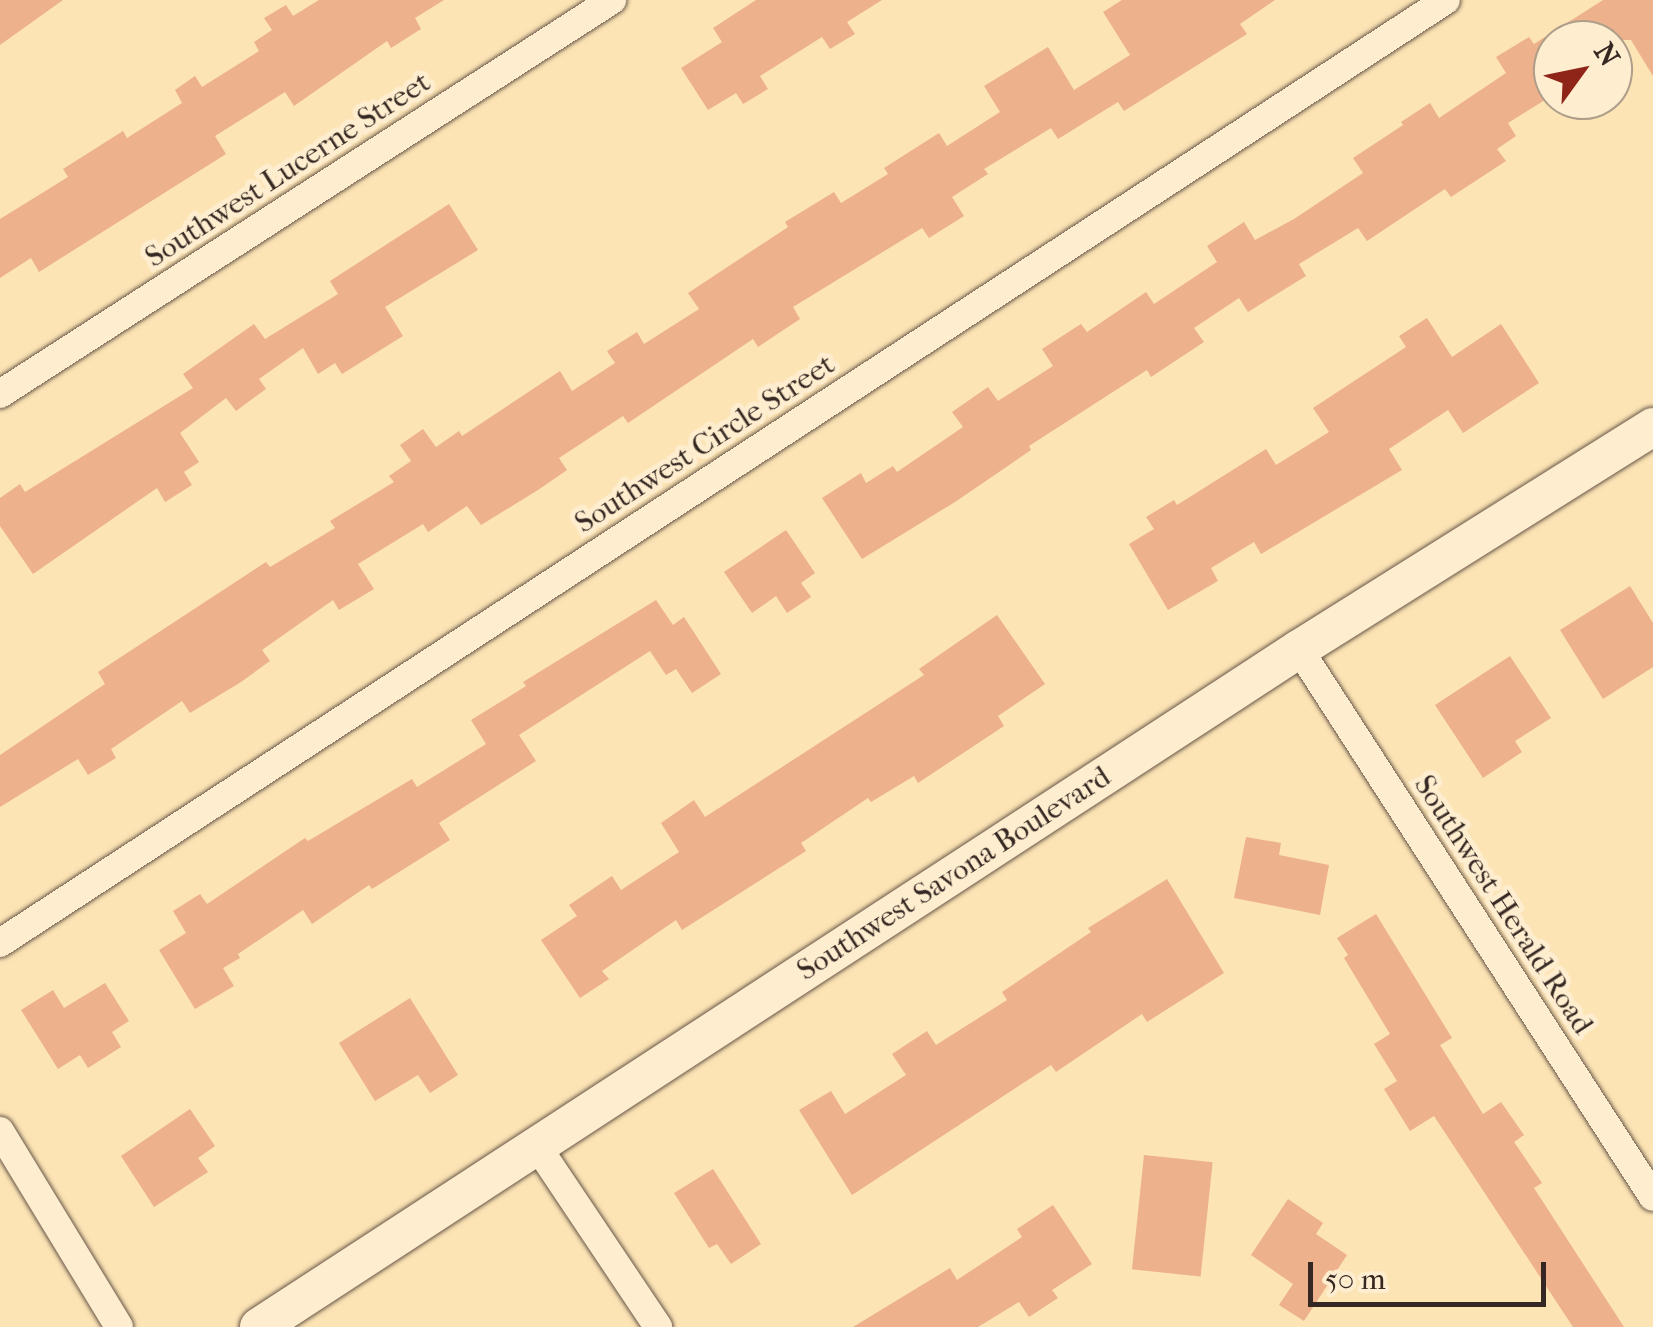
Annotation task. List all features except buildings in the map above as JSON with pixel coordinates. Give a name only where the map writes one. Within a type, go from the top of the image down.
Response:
[{"type":"street","name":"Southwest Lucerne Street","points":[[0,394],[612,0]]},
{"type":"street","name":"Southwest Circle Street","points":[[0,943],[1446,0]]},
{"type":"street","name":"Southwest Savona Boulevard","points":[[259,1327],[1299,649],[1653,427]]},
{"type":"street","name":"Southwest Herald Road","points":[[1299,649],[1653,1197]]},
{"type":"street","points":[[0,1131],[119,1327]]},
{"type":"street","points":[[537,1146],[658,1327]]}]
